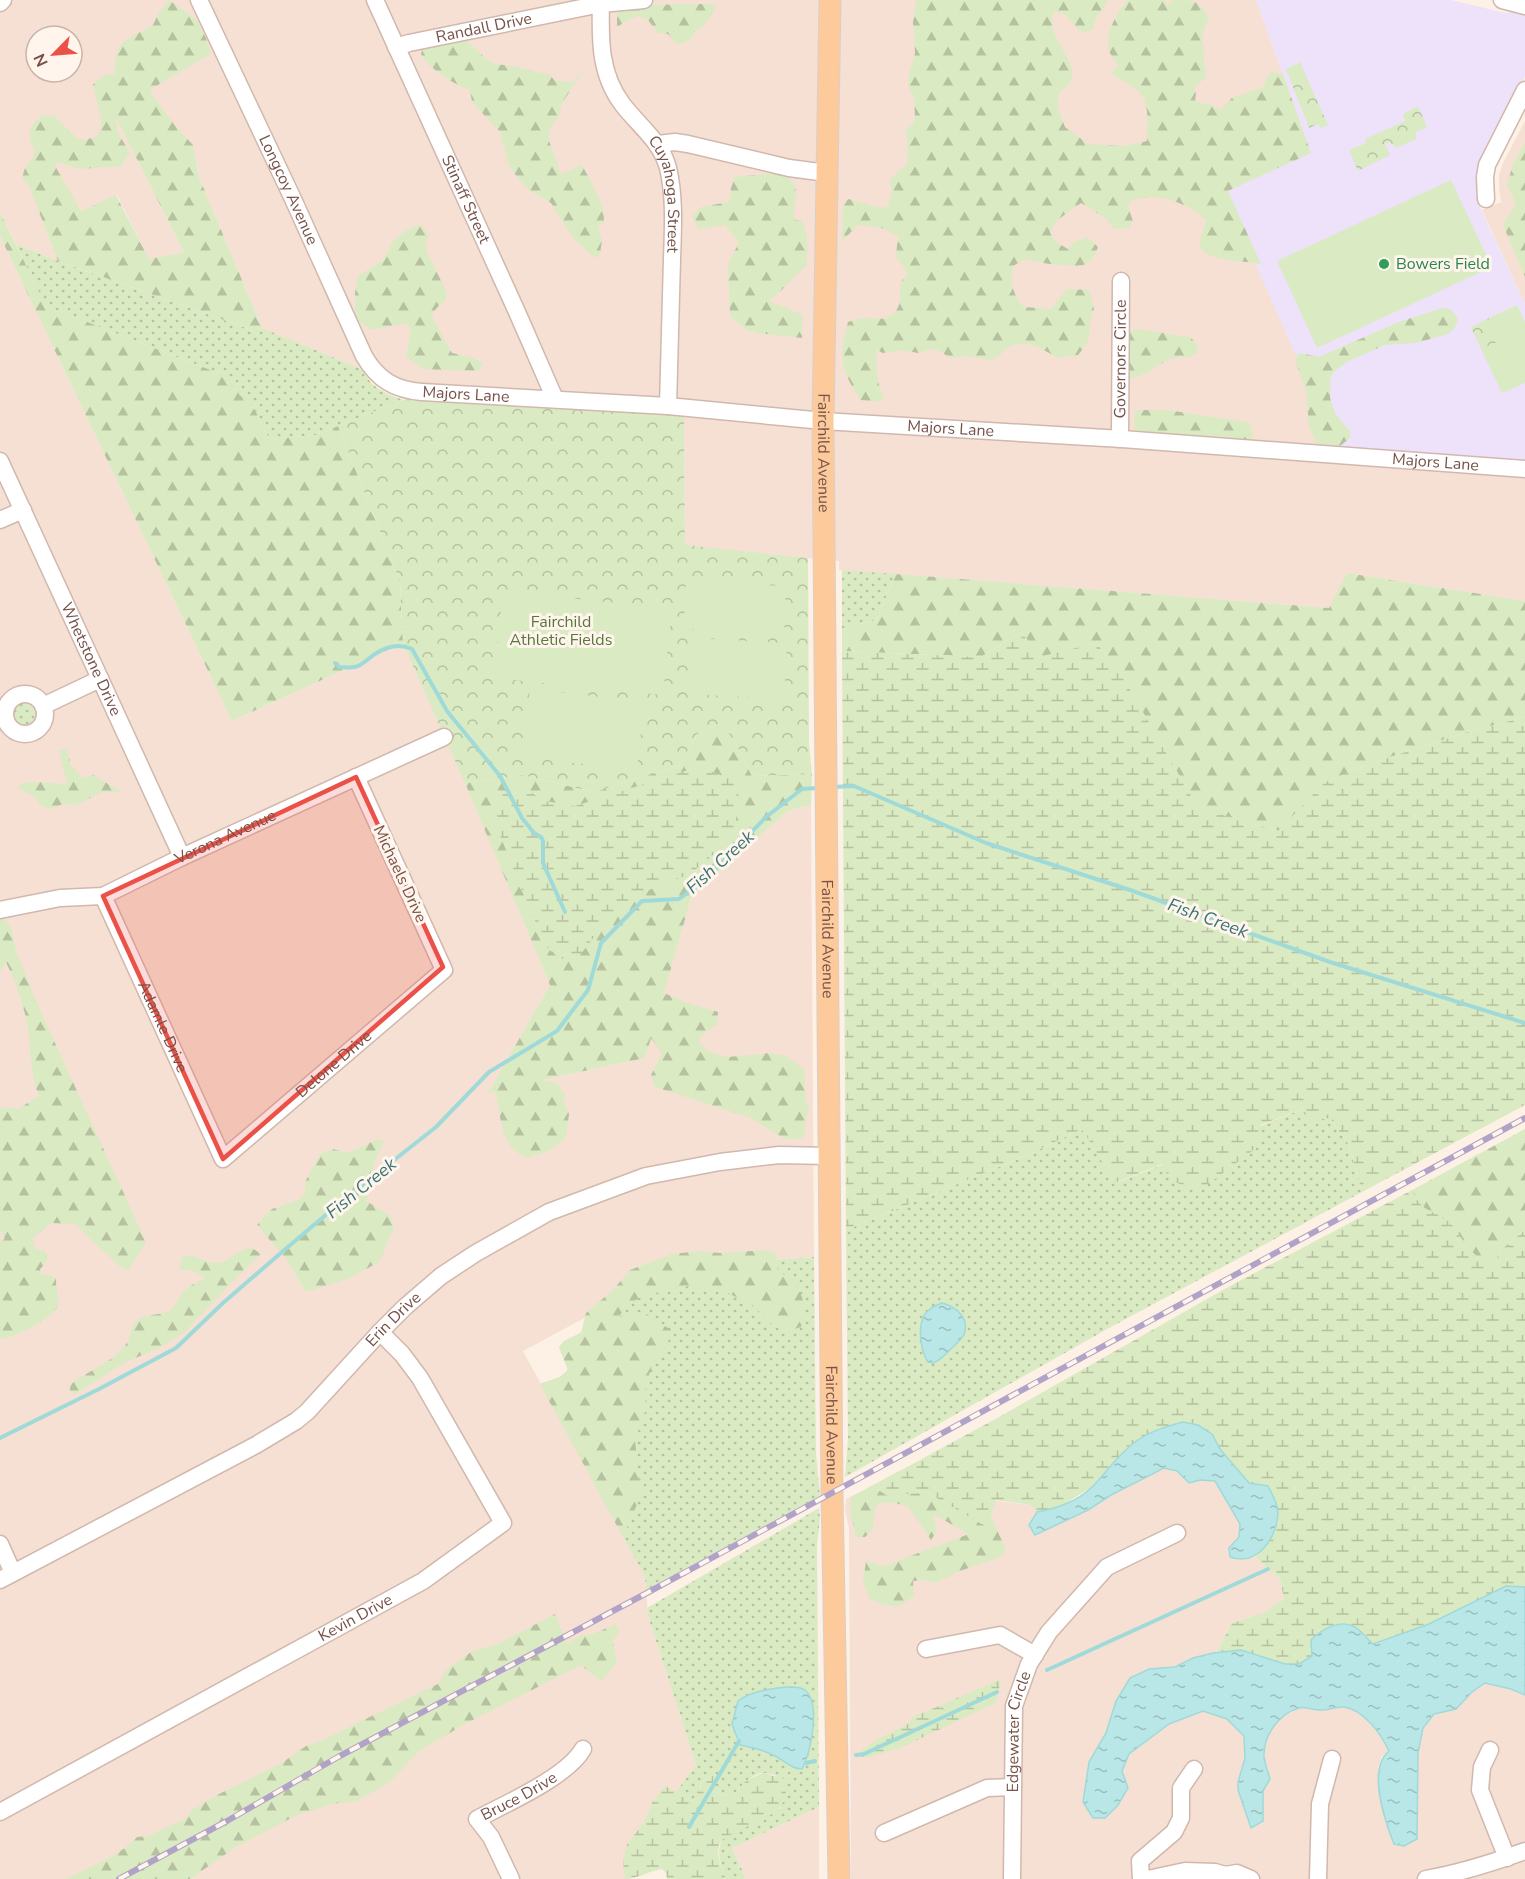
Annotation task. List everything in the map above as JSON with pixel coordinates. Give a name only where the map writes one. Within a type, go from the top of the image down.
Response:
[{"type":"main road","name":"Fairchild Avenue","points":[[830,0],[823,421],[829,1156],[839,1879]]},
{"type":"street","name":"Longcoy Avenue","points":[[199,0],[364,356],[380,378]]},
{"type":"street","name":"Stinaff Street","points":[[375,0],[555,399]]},
{"type":"street","name":"Randall Drive","points":[[396,47],[601,2],[644,0]]},
{"type":"street","points":[[1502,0],[1525,6]]},
{"type":"street","name":"Cuyahoga Street","points":[[601,2],[601,50],[609,82],[624,106],[657,144],[668,169],[672,203],[668,406]]},
{"type":"street","points":[[1486,199],[1487,165],[1525,90]]},
{"type":"street","points":[[657,144],[675,142],[789,168],[827,173]]},
{"type":"street","name":"Governors Circle","points":[[1120,439],[1121,281]]},
{"type":"street","name":"Majors Lane","points":[[380,378],[395,387],[410,391],[668,406],[823,421],[1120,439],[1525,469]]},
{"type":"street","name":"Whetstone Drive","points":[[0,461],[182,857]]},
{"type":"street","points":[[0,520],[23,510]]},
{"type":"street","points":[[43,706],[100,679]]},
{"type":"street","name":"Verona Avenue","points":[[0,910],[60,898],[103,896],[182,857],[444,737]]},
{"type":"street","name":"Michaels Drive","points":[[356,777],[444,970]]},
{"type":"street","name":"Adamle Drive","points":[[103,896],[223,1159]]},
{"type":"street","name":"Delone Drive","points":[[223,1159],[444,970]]},
{"type":"street","name":"Erin Drive","points":[[7,1576],[296,1422],[405,1307],[442,1276],[537,1218],[580,1199],[646,1176],[720,1162],[779,1155],[829,1156]]},
{"type":"street","name":"Kevin Drive","points":[[0,1812],[414,1586],[503,1523],[420,1378],[402,1354],[380,1332]]},
{"type":"street","name":"Edgewater Circle","points":[[1012,1879],[1014,1706],[1029,1664],[1049,1632],[1107,1567],[1177,1533]]},
{"type":"street","points":[[0,1544],[7,1576]]},
{"type":"street","points":[[927,1649],[1000,1635],[1035,1654]]},
{"type":"street","name":"Bruce Drive","points":[[512,1879],[491,1837],[477,1819],[564,1771],[578,1758],[583,1749]]},
{"type":"street","points":[[1490,1750],[1482,1767],[1480,1790],[1507,1858]]},
{"type":"street","points":[[1318,1879],[1320,1804],[1332,1759]]},
{"type":"street","points":[[1141,1879],[1140,1861],[1174,1832],[1181,1818],[1181,1788],[1194,1768]]},
{"type":"street","points":[[884,1833],[987,1788],[1013,1787]]},
{"type":"street","points":[[1426,1879],[1457,1873],[1525,1851]]},
{"type":"street","points":[[1148,1879],[1185,1871],[1215,1872],[1242,1877]]},
{"type":"highlighted area","points":[[356,777],[443,967],[223,1159],[103,896]]},
{"type":"shaded area","points":[[0,0],[1256,0],[1308,144],[1525,475],[1525,601],[1347,573],[1330,608],[839,570],[839,561],[685,546],[684,416],[435,388],[390,379],[262,328],[199,177],[193,145],[173,123],[116,118],[184,252],[149,259],[117,195],[81,211],[30,186],[58,261],[16,244],[0,212]]},
{"type":"shaded area","points":[[1256,0],[1451,0],[1506,13],[1514,10],[1525,12],[1525,76],[1485,154],[1482,200],[1478,203],[1525,304],[1525,464],[1338,451],[1221,186],[1308,144]]},
{"type":"shaded area","points":[[1525,121],[1525,304],[1482,210],[1501,202],[1499,175]]},
{"type":"shaded area","points":[[0,236],[232,721],[403,643],[445,734],[550,985],[489,1092],[645,1058],[692,895],[788,811],[811,805],[814,1257],[681,1266],[523,1351],[645,1577],[648,1616],[696,1765],[629,1857],[630,1879],[0,1879]]},
{"type":"shaded area","points":[[1164,1468],[1199,1480],[1215,1481],[1240,1524],[1239,1537],[1229,1548],[1238,1560],[1255,1557],[1280,1579],[1284,1599],[1263,1613],[1232,1623],[1216,1653],[1193,1658],[1175,1667],[1149,1669],[1130,1678],[1116,1701],[1106,1733],[1122,1771],[1129,1754],[1169,1724],[1203,1711],[1227,1719],[1244,1736],[1245,1758],[1238,1790],[1251,1827],[1263,1791],[1270,1779],[1264,1758],[1265,1745],[1271,1730],[1277,1721],[1300,1707],[1319,1710],[1342,1707],[1352,1709],[1367,1720],[1389,1751],[1382,1756],[1378,1768],[1380,1784],[1418,1753],[1423,1728],[1434,1714],[1456,1709],[1472,1692],[1485,1683],[1499,1685],[1525,1695],[1525,1879],[851,1879],[849,1528],[845,1510],[846,1499],[872,1486],[1031,1505],[1037,1512],[1029,1525],[1035,1535],[1088,1510],[1111,1495]]},
{"type":"shaded area","points":[[819,1807],[819,1879],[746,1879],[732,1848]]},
{"type":"green space","points":[[169,0],[197,20],[206,38],[211,54],[151,89],[151,93],[193,145],[199,177],[262,328],[252,330],[58,261],[29,186],[22,178],[25,168],[35,154],[30,137],[31,129],[43,115],[54,116],[77,138],[84,140],[96,137],[101,128],[101,118],[93,84],[105,75],[115,74],[119,47],[129,38],[153,25]],"holes":[[[117,120],[184,252],[149,259],[116,195],[81,211],[55,166],[56,162],[81,169],[121,166],[130,153],[117,131]]]},
{"type":"green space","points":[[916,0],[1109,0],[1095,20],[1093,29],[1084,33],[1063,14],[1054,12],[1052,22],[1054,31],[1068,59],[1072,76],[1069,84],[1058,95],[1058,108],[1065,127],[1088,144],[1124,146],[1147,141],[1147,113],[1141,94],[1111,73],[1118,65],[1108,47],[1110,32],[1116,17],[1128,0],[1164,0],[1168,5],[1173,0],[1186,0],[1202,7],[1209,17],[1202,35],[1206,77],[1194,88],[1195,100],[1202,104],[1208,103],[1220,110],[1232,98],[1264,87],[1267,77],[1272,72],[1283,74],[1311,153],[1228,191],[1261,264],[1226,260],[1209,255],[1199,244],[1206,220],[1180,203],[1150,197],[1130,201],[1128,207],[1133,221],[1129,228],[1115,229],[1105,218],[1081,203],[1056,221],[1050,233],[1056,242],[1068,249],[1074,242],[1087,237],[1098,247],[1091,260],[1083,265],[1072,266],[1025,259],[1013,266],[1011,277],[1015,293],[1024,307],[1051,309],[1067,289],[1089,290],[1094,309],[1087,343],[1078,355],[1058,358],[1027,344],[1014,345],[992,360],[966,356],[951,358],[931,349],[918,353],[901,350],[883,353],[877,350],[878,380],[884,397],[881,402],[860,400],[848,379],[843,362],[843,345],[848,322],[864,318],[883,319],[894,313],[900,302],[901,284],[908,274],[896,256],[898,236],[882,228],[858,225],[842,241],[843,207],[848,199],[882,208],[888,206],[892,190],[889,180],[907,164],[908,141],[905,131],[914,122],[915,116],[914,99],[908,85],[915,53],[913,22]]},
{"type":"green space","points":[[716,4],[712,15],[702,28],[698,28],[691,39],[678,45],[668,34],[658,33],[648,20],[638,16],[625,21],[617,28],[617,9]]},
{"type":"green space","points":[[464,38],[491,63],[549,75],[556,81],[573,82],[583,71],[562,103],[559,116],[551,127],[548,138],[561,174],[582,165],[599,199],[604,221],[598,228],[602,240],[600,254],[594,258],[574,239],[551,203],[529,190],[517,177],[509,165],[500,132],[472,102],[470,90],[443,76],[421,55],[422,50],[429,45]]},
{"type":"green space","points":[[1300,62],[1328,125],[1321,128],[1318,124],[1309,128],[1286,69]]},
{"type":"green space","points":[[1418,106],[1427,127],[1416,132],[1416,139],[1396,148],[1390,142],[1385,144],[1390,155],[1358,171],[1349,150],[1366,143],[1365,139],[1405,121],[1403,114]]},
{"type":"green space","points":[[1525,142],[1525,277],[1503,225],[1516,204],[1507,185],[1513,164]]},
{"type":"green space","points":[[778,173],[787,177],[795,186],[795,220],[802,221],[804,226],[807,237],[807,254],[806,266],[769,301],[803,315],[802,338],[757,333],[745,329],[730,316],[728,265],[739,242],[725,225],[698,229],[692,216],[701,207],[729,202],[735,177]]},
{"type":"green space","name":"Bowers Field","points":[[1451,180],[1492,267],[1317,348],[1277,261]]},
{"type":"green space","points":[[0,212],[46,306],[218,373],[255,410],[269,439],[316,435],[338,426],[400,581],[403,643],[232,721],[0,236]]},
{"type":"green space","points":[[421,225],[429,235],[425,245],[427,252],[446,291],[446,300],[431,315],[452,353],[474,358],[483,364],[479,371],[424,369],[406,357],[411,330],[406,323],[372,330],[355,319],[355,293],[358,276],[382,261],[394,240],[408,229]]},
{"type":"green space","points":[[16,244],[252,330],[262,328],[364,370],[375,386],[403,400],[316,435],[269,439],[255,410],[218,373],[45,306]]},
{"type":"green space","points":[[1517,305],[1525,322],[1525,383],[1502,393],[1481,349],[1500,341],[1489,318]]},
{"type":"green space","points":[[1442,308],[1452,311],[1458,320],[1454,329],[1448,334],[1416,343],[1385,345],[1337,369],[1331,376],[1330,398],[1335,413],[1351,433],[1350,438],[1340,446],[1318,446],[1309,427],[1306,390],[1295,360],[1298,354],[1321,356],[1399,322]]},
{"type":"green space","points":[[1489,318],[1500,341],[1481,349],[1471,327]]},
{"type":"green space","points":[[1137,329],[1190,337],[1196,343],[1198,352],[1164,362],[1144,374],[1131,378],[1128,382],[1128,333]]},
{"type":"green space","name":"Fairchild Athletic Fields","points":[[408,398],[652,411],[684,416],[685,545],[808,558],[809,744],[812,774],[752,776],[722,723],[697,734],[680,765],[594,792],[522,775],[465,783],[403,643],[400,581],[338,426]]},
{"type":"green space","points":[[1135,410],[1167,410],[1246,422],[1251,426],[1253,439],[1220,440],[1144,434],[1134,429]]},
{"type":"green space","points":[[842,570],[896,574],[876,620],[842,629]]},
{"type":"green space","points":[[1347,573],[1525,601],[1525,717],[1464,733],[1378,761],[1325,782],[1279,831],[1198,809],[1117,667],[1096,643],[1043,657],[1020,632],[981,657],[842,651],[842,629],[876,620],[896,574],[1329,608]]},
{"type":"green space","points":[[686,582],[786,586],[784,634],[684,629]]},
{"type":"green space","points":[[503,591],[672,609],[663,695],[494,678]]},
{"type":"green space","points":[[1020,632],[1043,656],[1096,643],[1117,667],[1198,808],[1278,831],[1325,782],[1378,761],[1464,733],[1525,717],[1525,1105],[1362,1192],[1349,1145],[1330,1118],[1310,1121],[1303,1109],[1260,1125],[1260,1145],[1203,1188],[1185,1186],[1170,1180],[1162,1164],[1115,1183],[1082,1129],[1023,1157],[846,1230],[842,651],[981,657]]},
{"type":"green space","points":[[691,638],[787,643],[784,699],[688,694]]},
{"type":"green space","points":[[530,689],[644,702],[637,770],[522,757]]},
{"type":"green space","points":[[24,703],[32,706],[35,714],[32,722],[24,725],[16,722],[13,714],[16,706]]},
{"type":"green space","points":[[722,723],[752,776],[812,774],[811,805],[788,811],[692,895],[664,993],[718,1012],[717,1025],[705,1032],[698,1040],[707,1051],[728,1057],[771,1053],[786,1056],[805,1070],[805,1097],[809,1109],[805,1121],[805,1134],[801,1139],[785,1139],[751,1118],[655,1087],[651,1075],[662,1053],[651,1038],[645,1058],[543,1080],[558,1084],[565,1095],[564,1103],[569,1114],[566,1137],[551,1150],[528,1158],[516,1152],[510,1145],[503,1131],[495,1091],[488,1093],[550,985],[465,783],[522,775],[594,792],[680,765],[697,734]]},
{"type":"green space","points":[[67,749],[71,765],[83,778],[94,775],[121,792],[102,792],[76,805],[63,804],[49,809],[41,806],[34,796],[19,789],[20,783],[67,784],[59,750]]},
{"type":"green space","points":[[704,769],[740,782],[735,829],[715,853],[690,874],[633,896],[609,918],[576,960],[563,959],[553,953],[547,947],[525,898],[498,830],[498,800],[508,789],[525,789],[545,801],[575,806],[685,771]]},
{"type":"green space","points":[[3,916],[12,930],[16,951],[40,1010],[146,1242],[128,1271],[119,1266],[75,1224],[52,1223],[33,1238],[35,1249],[44,1250],[48,1256],[40,1269],[41,1274],[50,1275],[56,1279],[57,1307],[48,1317],[32,1328],[0,1339],[0,1241],[5,1239],[0,1230],[0,1107],[18,1109],[39,1096],[32,1069],[29,1032],[21,999],[6,962],[0,972],[0,918]]},
{"type":"green space","points":[[1303,1109],[1330,1118],[1349,1145],[1362,1192],[1109,1328],[845,1477],[848,1439],[846,1230],[1023,1157],[1082,1129],[1116,1183]]},
{"type":"green space","points":[[1525,1129],[1525,1230],[1502,1249],[1495,1261],[1485,1263],[1438,1216],[1419,1205],[1412,1190]]},
{"type":"green space","points":[[378,1139],[384,1141],[375,1162],[366,1201],[391,1216],[394,1228],[379,1262],[348,1279],[306,1292],[286,1259],[257,1225],[272,1209],[298,1200],[305,1193],[305,1182],[320,1154],[333,1149],[348,1153]]},
{"type":"green space","points":[[1412,1190],[1421,1204],[1443,1217],[1455,1228],[1464,1243],[1485,1263],[1495,1261],[1502,1249],[1525,1230],[1525,1587],[1506,1586],[1429,1624],[1372,1644],[1357,1629],[1348,1625],[1312,1656],[1299,1664],[1285,1664],[1241,1650],[1216,1653],[1232,1623],[1263,1613],[1284,1599],[1280,1579],[1255,1557],[1269,1542],[1278,1513],[1276,1502],[1268,1486],[1249,1483],[1220,1449],[1212,1434],[1183,1422],[1161,1428],[1128,1447],[1089,1489],[1062,1505],[1037,1512],[1031,1505],[996,1500],[987,1527],[928,1493],[886,1495],[872,1486],[1230,1286]]},
{"type":"green space","points":[[252,1248],[261,1254],[178,1337],[124,1363],[75,1394],[70,1391],[70,1385],[121,1351],[128,1341],[133,1325],[138,1320],[145,1316],[170,1311],[185,1290],[206,1278],[191,1270],[179,1270],[182,1257],[193,1256],[218,1263]]},
{"type":"green space","points":[[767,1250],[775,1252],[778,1271],[792,1281],[799,1290],[804,1307],[801,1327],[785,1332],[767,1321],[754,1306],[724,1291],[683,1286],[641,1297],[631,1303],[618,1317],[645,1313],[671,1330],[668,1342],[654,1361],[646,1383],[645,1412],[635,1440],[641,1495],[623,1537],[540,1384],[560,1377],[568,1370],[559,1347],[564,1341],[581,1333],[586,1313],[613,1290],[630,1270],[672,1254],[700,1251],[719,1253]]},
{"type":"green space","points":[[814,1257],[816,1454],[820,1496],[646,1590],[645,1577],[540,1384],[560,1377],[568,1370],[559,1347],[564,1341],[607,1320],[604,1308],[681,1266]]},
{"type":"green space","points":[[899,1471],[924,1493],[928,1493],[987,1527],[991,1516],[1006,1550],[1000,1557],[957,1572],[936,1583],[923,1580],[913,1581],[914,1596],[897,1607],[870,1599],[863,1582],[866,1561],[884,1566],[969,1534],[933,1514],[937,1531],[931,1540],[908,1506],[889,1502],[877,1504],[873,1529],[865,1537],[856,1537],[850,1512],[851,1497]]},
{"type":"green space","points":[[819,1508],[817,1546],[819,1807],[732,1848],[746,1879],[726,1879],[719,1854],[723,1838],[781,1808],[775,1775],[760,1773],[755,1775],[732,1796],[723,1796],[714,1791],[713,1776],[708,1777],[702,1783],[693,1801],[676,1792],[696,1765],[647,1608]]},
{"type":"green space","points":[[555,1614],[567,1644],[579,1636],[593,1634],[616,1624],[619,1632],[613,1641],[617,1663],[601,1681],[581,1665],[465,1724],[419,1751],[390,1782],[357,1801],[331,1804],[295,1816],[236,1847],[190,1879],[66,1879],[113,1856],[137,1837],[148,1836],[185,1819],[193,1809],[283,1762],[306,1746],[438,1684],[446,1670],[471,1652],[498,1644]]},
{"type":"green space","points":[[1001,1679],[996,1703],[902,1747],[871,1757],[862,1757],[862,1750],[908,1724],[913,1717]]},
{"type":"green space","points":[[763,1773],[785,1779],[784,1800],[772,1814],[722,1840],[718,1855],[726,1879],[667,1879],[662,1869],[625,1879],[623,1862],[627,1844],[643,1824],[653,1801],[665,1786],[693,1801],[702,1783],[708,1777],[713,1776],[714,1791],[723,1796],[732,1796],[747,1780]]},
{"type":"water","points":[[942,1303],[957,1310],[963,1318],[965,1328],[959,1341],[943,1357],[933,1363],[928,1362],[924,1353],[921,1323],[928,1311]]},
{"type":"water","points":[[1183,1422],[1198,1425],[1212,1434],[1220,1449],[1249,1483],[1268,1486],[1277,1506],[1277,1522],[1270,1540],[1257,1554],[1240,1559],[1230,1557],[1229,1548],[1239,1537],[1240,1524],[1215,1481],[1200,1480],[1189,1483],[1177,1471],[1164,1468],[1111,1495],[1088,1510],[1035,1535],[1029,1525],[1037,1512],[1059,1507],[1080,1497],[1135,1442],[1154,1431]]},
{"type":"water","points":[[1506,1586],[1525,1587],[1525,1695],[1485,1683],[1472,1692],[1456,1709],[1434,1714],[1423,1728],[1418,1753],[1417,1839],[1404,1846],[1394,1844],[1380,1796],[1379,1770],[1389,1751],[1377,1730],[1365,1718],[1344,1707],[1325,1710],[1299,1708],[1285,1715],[1274,1726],[1264,1749],[1264,1760],[1270,1779],[1263,1791],[1263,1821],[1251,1828],[1238,1790],[1245,1758],[1244,1736],[1227,1719],[1203,1711],[1169,1724],[1129,1754],[1122,1771],[1128,1788],[1118,1805],[1105,1818],[1093,1818],[1083,1802],[1089,1762],[1106,1733],[1116,1701],[1130,1678],[1149,1669],[1175,1667],[1193,1658],[1241,1650],[1285,1664],[1299,1664],[1312,1656],[1311,1640],[1327,1628],[1340,1624],[1353,1626],[1373,1644],[1429,1624]]},
{"type":"water","points":[[798,1687],[805,1690],[813,1706],[813,1728],[809,1752],[802,1769],[792,1767],[768,1753],[740,1745],[732,1724],[738,1701],[755,1693]]},
{"type":"waterway","points":[[335,663],[339,667],[354,667],[389,647],[402,646],[412,649],[447,711],[500,776],[522,818],[534,833],[541,837],[543,863],[565,912]]},
{"type":"waterway","name":"Fish Creek","points":[[832,787],[854,786],[986,843],[1133,891],[1330,962],[1525,1023]]},
{"type":"waterway","name":"Fish Creek","points":[[0,1438],[176,1348],[223,1303],[282,1252],[436,1127],[489,1072],[557,1031],[588,990],[601,943],[642,901],[679,899],[705,880],[766,817],[802,789],[818,788]]},
{"type":"waterway","points":[[1047,1670],[1268,1569]]},
{"type":"waterway","points":[[856,1755],[864,1754],[997,1692]]},
{"type":"waterway","points":[[689,1827],[739,1741]]},
{"type":"waterway","points":[[806,1763],[815,1761]]},
{"type":"railway","points":[[119,1879],[227,1821],[338,1757],[645,1594],[1525,1118]]},
{"type":"place","name":"Bowers Field","points":[[1384,264]]}]
